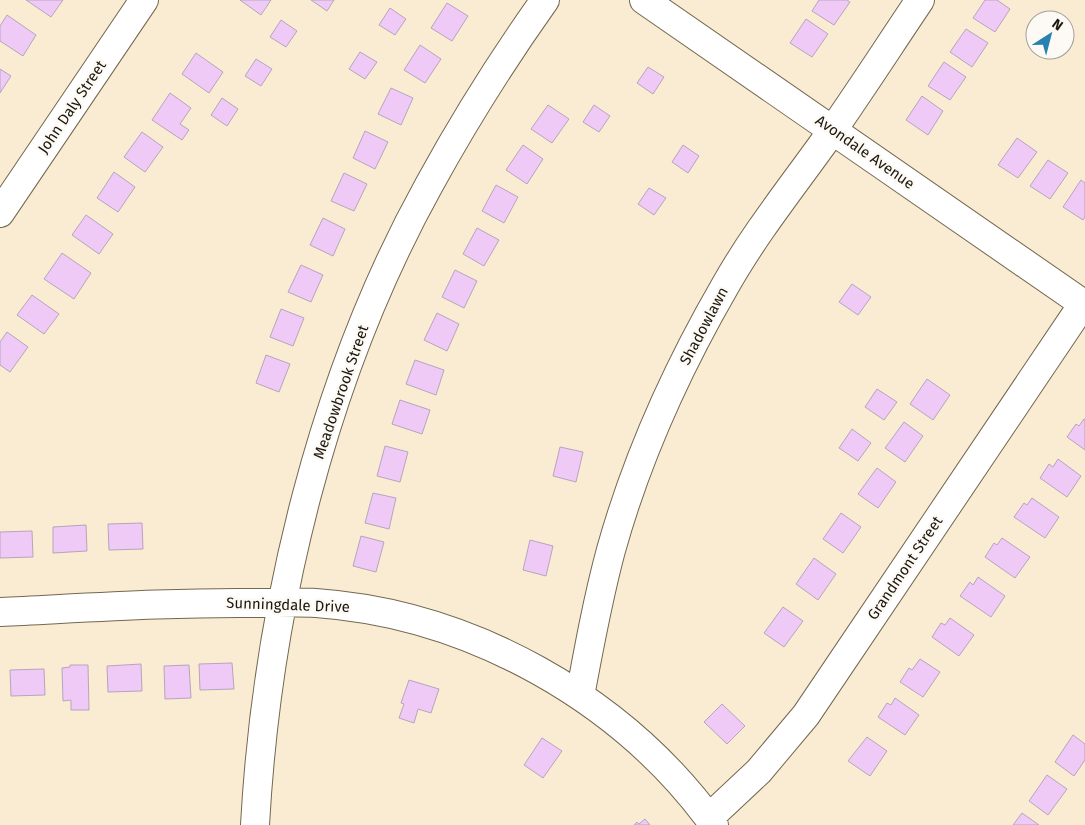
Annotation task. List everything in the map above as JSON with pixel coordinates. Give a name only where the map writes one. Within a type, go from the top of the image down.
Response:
[{"type":"street","name":"John Daly Street","points":[[0,213],[144,0]]},
{"type":"street","name":"Meadowbrook Street","points":[[255,825],[259,762],[267,695],[283,603],[301,519],[326,428],[358,338],[388,268],[428,186],[462,126],[545,0]]},
{"type":"street","name":"Avondale Avenue","points":[[644,0],[1084,304]]},
{"type":"street","name":"Shadowlawn","points":[[580,696],[595,613],[612,548],[638,468],[664,405],[694,342],[725,284],[761,228],[833,130],[920,0]]},
{"type":"street","name":"Grandmont Street","points":[[712,822],[759,772],[806,715],[1084,304]]},
{"type":"street","name":"Sunningdale Drive","points":[[0,612],[214,602],[315,603],[354,608],[435,626],[508,655],[540,671],[580,696],[618,724],[654,756],[686,790],[712,822]]},
{"type":"building","points":[[26,0],[63,0],[51,17]]},
{"type":"building","points":[[240,0],[271,0],[261,15]]},
{"type":"building","points":[[311,0],[334,0],[327,11]]},
{"type":"building","points":[[819,0],[847,0],[850,2],[834,25],[812,11]]},
{"type":"building","points":[[985,0],[997,0],[1010,9],[995,32],[973,18]]},
{"type":"building","points":[[447,3],[468,16],[452,41],[431,28]]},
{"type":"building","points":[[390,8],[406,19],[395,35],[379,25]]},
{"type":"building","points":[[7,15],[36,35],[23,56],[0,41],[0,26]]},
{"type":"building","points":[[806,19],[828,34],[812,57],[790,43]]},
{"type":"building","points":[[281,20],[297,31],[286,47],[270,37]]},
{"type":"building","points":[[966,29],[988,43],[972,67],[950,52]]},
{"type":"building","points":[[420,45],[441,59],[425,83],[404,70]]},
{"type":"building","points":[[360,52],[377,62],[365,79],[349,69]]},
{"type":"building","points":[[196,53],[223,72],[209,93],[182,74]]},
{"type":"building","points":[[256,59],[272,69],[261,86],[245,76]]},
{"type":"building","points":[[944,62],[966,77],[950,100],[928,86]]},
{"type":"building","points":[[648,67],[664,77],[653,94],[637,83]]},
{"type":"building","points":[[0,69],[11,76],[0,93]]},
{"type":"building","points":[[391,88],[413,98],[401,125],[378,114]]},
{"type":"building","points":[[170,93],[191,108],[180,124],[189,130],[182,140],[152,120]]},
{"type":"building","points":[[922,96],[943,111],[928,135],[906,120]]},
{"type":"building","points":[[222,98],[238,109],[227,126],[211,115]]},
{"type":"building","points":[[548,105],[569,119],[552,143],[531,129]]},
{"type":"building","points":[[594,105],[610,116],[599,132],[583,122]]},
{"type":"building","points":[[365,131],[388,142],[375,169],[353,158]]},
{"type":"building","points":[[142,132],[163,147],[145,172],[124,157]]},
{"type":"building","points":[[1017,138],[1037,152],[1018,178],[998,165]]},
{"type":"building","points":[[523,145],[543,159],[527,184],[506,170]]},
{"type":"building","points":[[683,145],[699,156],[688,173],[672,162]]},
{"type":"building","points":[[1048,160],[1068,173],[1050,199],[1030,186]]},
{"type":"building","points":[[114,172],[135,187],[118,212],[97,198]]},
{"type":"building","points":[[344,173],[367,184],[354,211],[331,201]]},
{"type":"building","points":[[1081,180],[1085,183],[1085,217],[1083,220],[1063,207]]},
{"type":"building","points":[[496,185],[518,197],[504,223],[482,211]]},
{"type":"building","points":[[649,188],[666,198],[654,215],[638,204]]},
{"type":"building","points":[[86,215],[113,234],[99,254],[72,235]]},
{"type":"building","points":[[323,218],[345,229],[333,256],[310,245]]},
{"type":"building","points":[[477,228],[499,240],[484,266],[463,254]]},
{"type":"building","points":[[62,253],[91,273],[74,299],[44,279]]},
{"type":"building","points":[[301,265],[323,275],[311,302],[288,292]]},
{"type":"building","points":[[455,270],[477,281],[464,308],[442,297]]},
{"type":"building","points":[[852,284],[871,297],[858,315],[839,302]]},
{"type":"building","points":[[32,295],[59,314],[44,334],[17,315]]},
{"type":"building","points":[[281,309],[304,318],[293,346],[270,337]]},
{"type":"building","points":[[437,313],[459,324],[447,351],[424,340]]},
{"type":"building","points":[[7,332],[28,347],[10,372],[0,365],[0,342]]},
{"type":"building","points":[[266,355],[290,364],[279,392],[256,383]]},
{"type":"building","points":[[415,360],[444,370],[436,395],[406,384]]},
{"type":"building","points":[[927,379],[950,395],[933,420],[910,404]]},
{"type":"building","points":[[877,389],[897,402],[884,420],[865,407]]},
{"type":"building","points":[[400,400],[430,410],[422,434],[392,424]]},
{"type":"building","points":[[1084,419],[1085,450],[1067,437],[1076,424],[1079,426]]},
{"type":"building","points":[[904,422],[923,436],[905,462],[885,448]]},
{"type":"building","points":[[852,429],[871,443],[858,461],[839,448]]},
{"type":"building","points":[[385,446],[408,452],[400,482],[377,476]]},
{"type":"building","points":[[560,447],[583,452],[576,482],[553,476]]},
{"type":"building","points":[[1058,459],[1081,476],[1067,497],[1040,478],[1049,464],[1053,467]]},
{"type":"building","points":[[877,468],[896,482],[878,508],[858,494]]},
{"type":"building","points":[[373,493],[396,498],[389,529],[365,523]]},
{"type":"building","points":[[1032,498],[1059,517],[1045,538],[1014,517],[1024,503],[1027,505]]},
{"type":"building","points":[[841,513],[861,527],[843,553],[823,539]]},
{"type":"building","points":[[142,523],[143,549],[109,550],[108,524]]},
{"type":"building","points":[[86,525],[87,551],[53,553],[53,527]]},
{"type":"building","points":[[32,531],[33,557],[0,558],[0,532]]},
{"type":"building","points":[[361,536],[384,542],[376,572],[353,566]]},
{"type":"building","points":[[1002,538],[1030,557],[1015,578],[985,557],[994,543],[997,545]]},
{"type":"building","points":[[530,540],[553,546],[546,576],[523,570]]},
{"type":"building","points":[[814,558],[836,574],[818,600],[796,584]]},
{"type":"building","points":[[978,577],[1005,596],[991,617],[960,596],[970,582],[973,585]]},
{"type":"building","points":[[783,607],[803,621],[784,647],[764,633]]},
{"type":"building","points":[[950,618],[974,635],[959,656],[932,637],[941,623],[945,625]]},
{"type":"building","points":[[920,659],[940,672],[923,697],[900,682],[909,668],[912,670]]},
{"type":"building","points":[[232,663],[234,689],[200,690],[199,664]]},
{"type":"building","points":[[141,664],[142,691],[108,692],[107,666]]},
{"type":"building","points":[[70,665],[88,665],[89,710],[71,710],[71,700],[63,701],[62,668],[70,667]]},
{"type":"building","points":[[189,665],[191,698],[165,699],[164,666]]},
{"type":"building","points":[[44,669],[45,695],[11,696],[10,670]]},
{"type":"building","points":[[409,680],[439,689],[431,713],[418,709],[414,723],[399,718],[404,704],[401,703]]},
{"type":"building","points":[[895,698],[919,715],[905,735],[878,717],[887,703],[891,705]]},
{"type":"building","points":[[722,704],[745,726],[727,744],[704,722]]},
{"type":"building","points":[[1073,735],[1085,744],[1085,760],[1074,776],[1055,762]]},
{"type":"building","points":[[867,737],[887,751],[870,776],[848,761]]},
{"type":"building","points":[[542,738],[562,751],[543,778],[524,765]]},
{"type":"building","points":[[1047,775],[1067,789],[1048,815],[1029,801]]},
{"type":"building","points":[[1022,813],[1039,825],[1013,825]]},
{"type":"building","points":[[645,819],[650,825],[634,825],[637,822],[639,824]]}]
